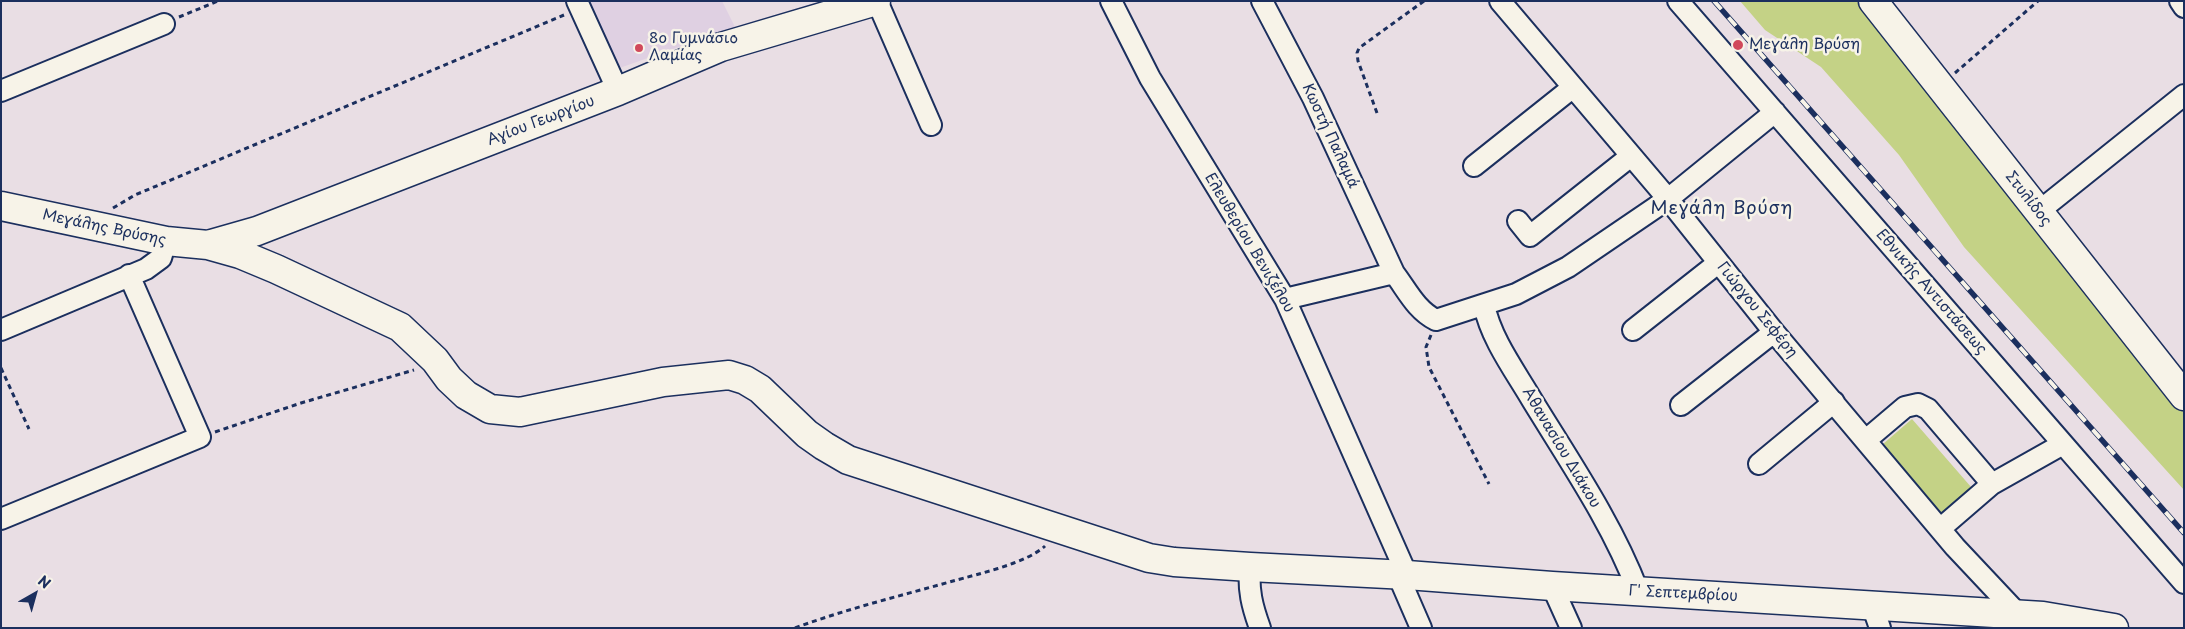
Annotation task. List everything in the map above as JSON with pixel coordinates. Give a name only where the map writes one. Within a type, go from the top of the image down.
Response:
[{"type":"street","points":[[876,1],[931,125]]},
{"type":"street","name":"Αγίου Γεωργίου","points":[[208,245],[257,231],[618,91],[721,47],[826,7],[876,1]]},
{"type":"street","name":"Ελευθερίου Βενιζέλου","points":[[1111,1],[1150,78],[1285,299],[1403,575],[1421,628]]},
{"type":"street","name":"Κωστή Παλαμά","points":[[1262,1],[1313,98],[1394,272],[1416,304],[1426,314],[1436,320]]},
{"type":"street","name":"Γιώργου Σεφέρη","points":[[1500,1],[1668,199],[1774,332],[1986,582],[2036,619]]},
{"type":"street","name":"Εθνικής Αντιστάσεως","points":[[1678,1],[2184,582]]},
{"type":"street","name":"Στυλίδος","points":[[1873,1],[2184,396]]},
{"type":"street","points":[[2180,1],[2184,8]]},
{"type":"street","points":[[578,5],[618,91]]},
{"type":"street","points":[[1,91],[164,24]]},
{"type":"street","points":[[1474,166],[1572,88]]},
{"type":"street","points":[[2038,212],[2184,95]]},
{"type":"street","points":[[1436,320],[1516,294],[1553,276],[1594,251],[1668,199],[1775,112]]},
{"type":"street","points":[[1518,221],[1530,236],[1631,156]]},
{"type":"street","name":"Μεγάλης Βρύσης","points":[[1,206],[166,241],[208,245]]},
{"type":"street","points":[[1,330],[155,264],[161,258],[166,241]]},
{"type":"street","name":"Γ' Σεπτεμβρίου","points":[[208,245],[240,254],[276,269],[400,327],[435,360],[449,379],[466,395],[490,409],[520,412],[662,382],[729,375],[745,380],[760,390],[807,434],[848,460],[1149,558],[1174,562],[1638,591],[1876,616],[2036,619],[2114,628]]},
{"type":"street","points":[[1633,330],[1718,263]]},
{"type":"street","points":[[1285,299],[1394,272]]},
{"type":"street","points":[[1,519],[200,437],[129,275]]},
{"type":"street","name":"Αθανασίου Διάκου","points":[[1484,305],[1487,321],[1626,560],[1638,591]]},
{"type":"street","points":[[1681,405],[1774,332]]},
{"type":"street","points":[[1759,464],[1834,402]]},
{"type":"street","points":[[1866,440],[1905,407],[1918,404],[1928,409],[1992,484]]},
{"type":"street","points":[[1941,528],[1992,484],[2064,444]]},
{"type":"street","points":[[1250,567],[1248,584],[1250,602],[1260,628]]},
{"type":"street","points":[[1552,586],[1571,628]]},
{"type":"path","points":[[164,24],[218,1]]},
{"type":"path","points":[[1377,113],[1358,61],[1357,53],[1359,48],[1424,1]]},
{"type":"path","points":[[1940,87],[2038,1]]},
{"type":"path","points":[[95,226],[115,206],[135,195],[545,22],[578,5]]},
{"type":"path","points":[[1436,320],[1426,348],[1429,367],[1489,484]]},
{"type":"path","points":[[200,437],[301,403],[415,370],[435,360]]},
{"type":"path","points":[[1,368],[29,429]]},
{"type":"path","points":[[795,628],[836,614],[994,570],[1039,552],[1062,531]]},
{"type":"shaded area","name":"8ο Γυμνάσιο Λαμίας","points":[[581,1],[722,1],[735,27],[614,70]]},
{"type":"green space","points":[[1740,1],[1865,1],[2184,407],[2184,490],[1964,247],[1899,155],[1821,67],[1765,30]]},
{"type":"green space","points":[[1912,419],[1978,495],[1948,521],[1883,444]]},
{"type":"railway","points":[[1714,1],[2184,533]]},
{"type":"place","name":"Μεγάλη Βρύση","points":[[1738,45]]},
{"type":"place","name":"8ο Γυμνάσιο Λαμίας","points":[[639,48]]},
{"type":"district","name":"Μεγάλη Βρύση","points":[[1722,209]]}]
